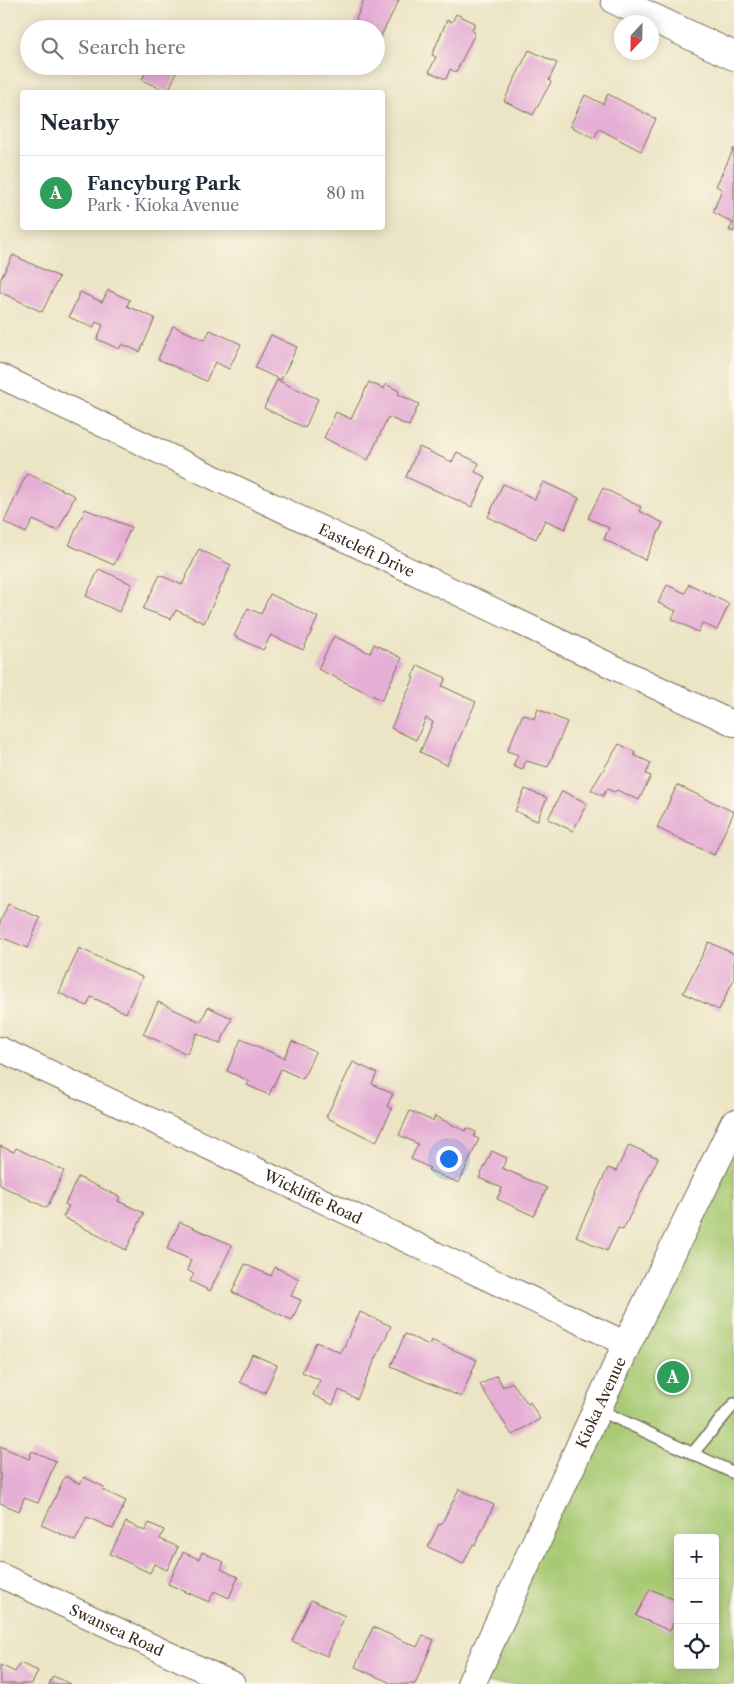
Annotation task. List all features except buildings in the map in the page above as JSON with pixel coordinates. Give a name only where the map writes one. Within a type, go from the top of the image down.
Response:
[{"type":"street","points":[[615,0],[734,56]]},
{"type":"street","name":"Eastcleft Drive","points":[[0,376],[734,724]]},
{"type":"street","name":"Wickliffe Road","points":[[0,1049],[627,1344]]},
{"type":"street","name":"Kioka Avenue","points":[[471,1684],[627,1344],[734,1124]]},
{"type":"street","name":"Swansea Road","points":[[0,1575],[233,1684]]},
{"type":"lane","points":[[692,1454],[734,1404]]},
{"type":"lane","points":[[597,1409],[734,1473]]},
{"type":"green space","points":[[734,1124],[734,1684],[471,1684]]},
{"type":"place","name":"Fancyburg Park","points":[[673,1377]]}]
